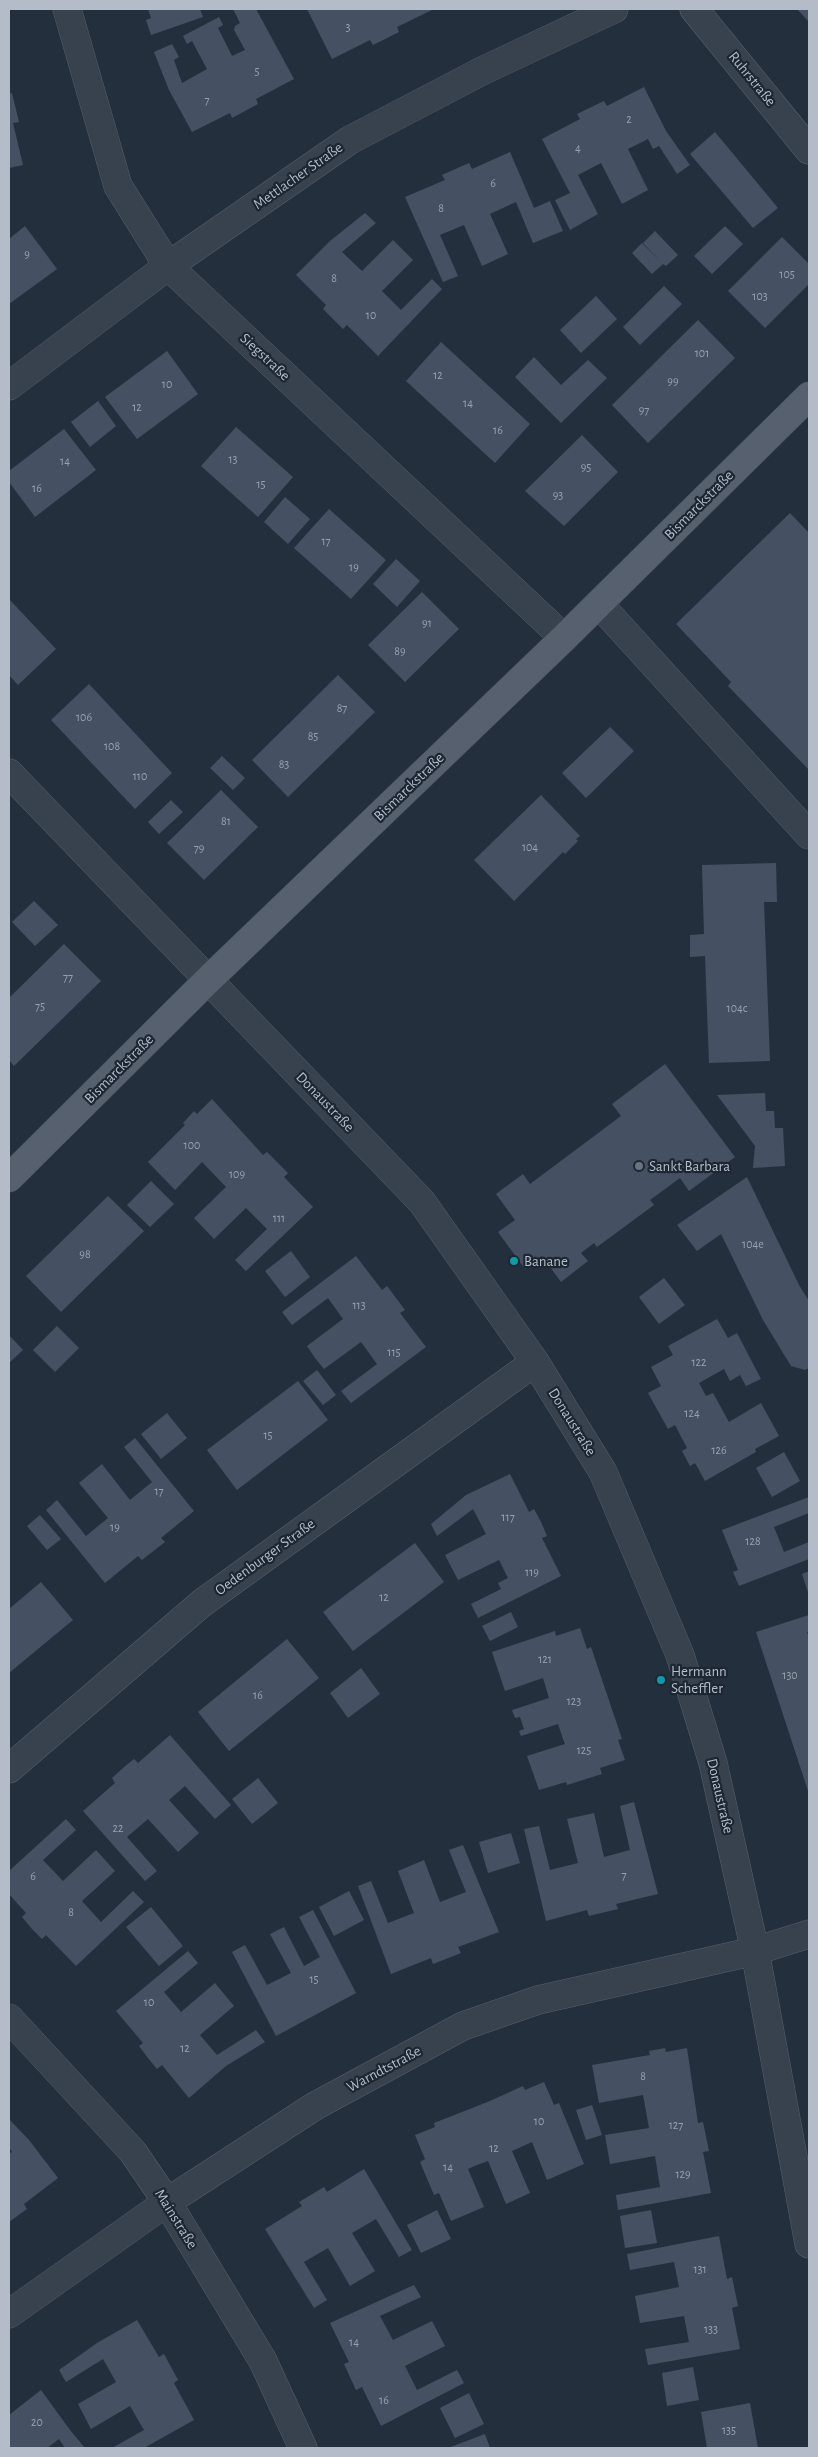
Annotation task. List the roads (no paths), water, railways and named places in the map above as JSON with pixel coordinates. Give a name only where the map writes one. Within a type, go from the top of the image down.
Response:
[{"type":"main road","name":"Bismarckstraße","points":[[9,1178],[207,981],[600,604],[809,396]]},
{"type":"street","name":"Siegstraße","points":[[67,9],[118,186],[168,266],[564,638]]},
{"type":"street","name":"Mettlacher Straße","points":[[9,386],[168,266],[350,140],[482,71],[614,9]]},
{"type":"street","name":"Ruhrstraße","points":[[694,9],[809,150]]},
{"type":"street","points":[[600,604],[809,835]]},
{"type":"street","name":"Donaustraße","points":[[9,773],[207,981],[422,1202],[535,1362],[603,1472],[680,1656],[713,1763],[755,1951],[809,2244]]},
{"type":"street","name":"Oedenburger Straße","points":[[9,1769],[202,1602],[535,1362]]},
{"type":"street","name":"Warndtstraße","points":[[9,2314],[166,2202],[315,2106],[463,2026],[538,2000],[755,1951],[809,1934]]},
{"type":"street","name":"Mainstraße","points":[[9,2018],[133,2152],[263,2360],[303,2448]]},
{"type":"place","name":"Sankt Barbara","points":[[639,1166]]},
{"type":"place","name":"Banane","points":[[514,1261]]},
{"type":"place","name":"Hermann Scheffler","points":[[661,1680]]}]
